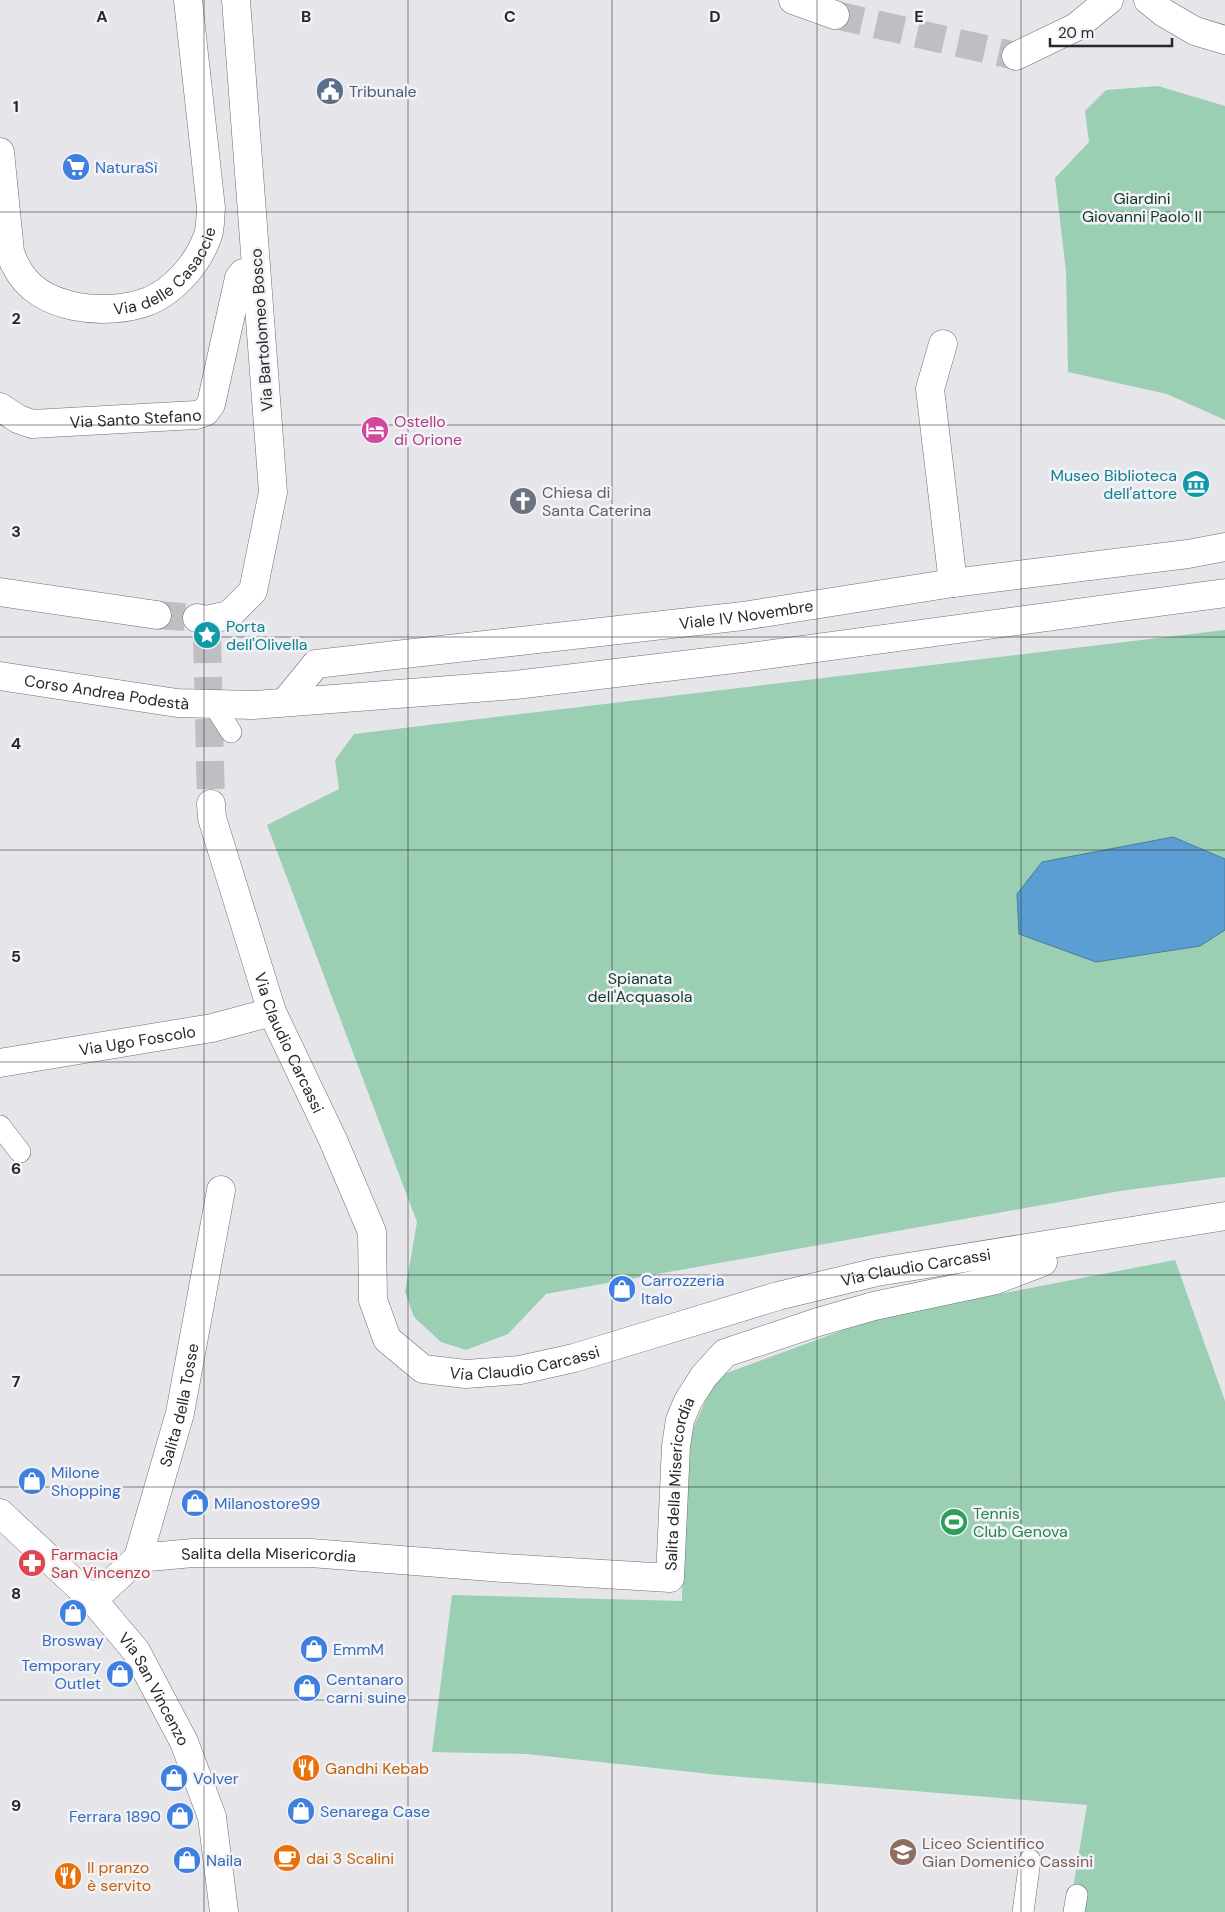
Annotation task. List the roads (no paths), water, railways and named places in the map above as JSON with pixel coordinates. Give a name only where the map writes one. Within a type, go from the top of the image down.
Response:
[{"type":"street","name":"Via delle Casaccie","points":[[0,152],[10,252],[16,267],[25,279],[39,292],[55,301],[102,309],[124,308],[149,300],[167,290],[184,275],[197,258],[208,236],[211,208],[188,0]]},
{"type":"street","name":"Via Bartolomeo Bosco","points":[[203,625],[229,615],[253,591],[273,492],[236,0]]},
{"type":"street","points":[[793,0],[835,15]]},
{"type":"street","points":[[1016,56],[1076,27],[1109,0]]},
{"type":"street","points":[[1148,0],[1164,13],[1195,31],[1225,40]]},
{"type":"street","name":"Via Santo Stefano","points":[[0,407],[18,419],[32,424],[196,415],[205,412],[211,404],[217,381],[239,278],[243,273],[256,271]]},
{"type":"street","points":[[943,344],[930,389],[953,583]]},
{"type":"street","name":"Viale IV Novembre","points":[[285,702],[316,664],[743,616],[953,583],[1225,548]]},
{"type":"street","points":[[0,592],[157,615]]},
{"type":"street","points":[[285,702],[515,685],[742,658],[1225,593]]},
{"type":"street","name":"Corso Andrea Podestà","points":[[0,676],[177,703],[252,705],[285,702]]},
{"type":"street","name":"Via Claudio Carcassi","points":[[211,804],[212,818],[272,1012],[333,1140],[372,1232],[373,1300],[388,1339],[423,1369],[466,1374],[520,1370],[574,1358],[778,1296],[877,1272],[1225,1216]]},
{"type":"street","name":"Via Ugo Foscolo","points":[[0,1063],[212,1028],[272,1012]]},
{"type":"street","name":"Salita della Tosse","points":[[138,1558],[180,1413],[221,1190]]},
{"type":"street","name":"Salita della Misericordia","points":[[138,1558],[193,1553],[311,1553],[502,1568],[670,1578],[676,1446],[680,1420],[688,1401],[704,1376],[725,1354],[818,1322],[874,1306],[996,1280],[1043,1262]]},
{"type":"street","name":"Via San Vincenzo","points":[[0,1513],[93,1600],[136,1651],[184,1742],[212,1817],[224,1912]]},
{"type":"street","points":[[93,1600],[138,1558]]},
{"type":"lane","points":[[214,705],[231,732]]},
{"type":"lane","points":[[0,1126],[20,1152]]},
{"type":"lane","points":[[1023,1912],[1030,1860]]},
{"type":"water","points":[[1173,837],[1225,859],[1225,930],[1200,946],[1096,962],[1019,934],[1017,894],[1042,862]]},
{"type":"tunnel","points":[[835,15],[1016,56]]},
{"type":"tunnel","points":[[157,615],[197,618]]},
{"type":"tunnel","points":[[207,635],[211,804]]},
{"type":"place","name":"Tribunale","points":[[330,91]]},
{"type":"place","name":"NaturaSì","points":[[76,167]]},
{"type":"place","name":"Ostello di Orione","points":[[375,430]]},
{"type":"place","name":"Museo Biblioteca dell'attore","points":[[1196,484]]},
{"type":"place","name":"Chiesa di Santa Caterina","points":[[523,501]]},
{"type":"place","name":"Porta dell'Olivella","points":[[207,635]]},
{"type":"place","name":"Carrozzeria Italo","points":[[622,1289]]},
{"type":"place","name":"Milone Shopping","points":[[32,1481]]},
{"type":"place","name":"Milanostore99","points":[[195,1503]]},
{"type":"place","name":"Tennis Club Genova","points":[[954,1522]]},
{"type":"place","name":"Farmacia San Vincenzo","points":[[32,1563]]},
{"type":"place","name":"Brosway","points":[[73,1613]]},
{"type":"place","name":"EmmM","points":[[314,1649]]},
{"type":"place","name":"Temporary Outlet","points":[[120,1674]]},
{"type":"place","name":"Centanaro carni suine","points":[[307,1688]]},
{"type":"place","name":"Gandhi Kebab","points":[[306,1768]]},
{"type":"place","name":"Volver","points":[[174,1778]]},
{"type":"place","name":"Senarega Case","points":[[301,1811]]},
{"type":"place","name":"Ferrara 1890","points":[[180,1816]]},
{"type":"place","name":"Liceo Scientifico Gian Domenico Cassini","points":[[903,1852]]},
{"type":"place","name":"dai 3 Scalini","points":[[287,1858]]},
{"type":"place","name":"Naila","points":[[187,1860]]},
{"type":"place","name":"Il pranzo è servito","points":[[68,1876]]},
{"type":"park label","name":"Giardini Giovanni Paolo II","points":[[1142,207]]},
{"type":"park label","name":"Spianata dell'Acquasola","points":[[640,987]]}]
